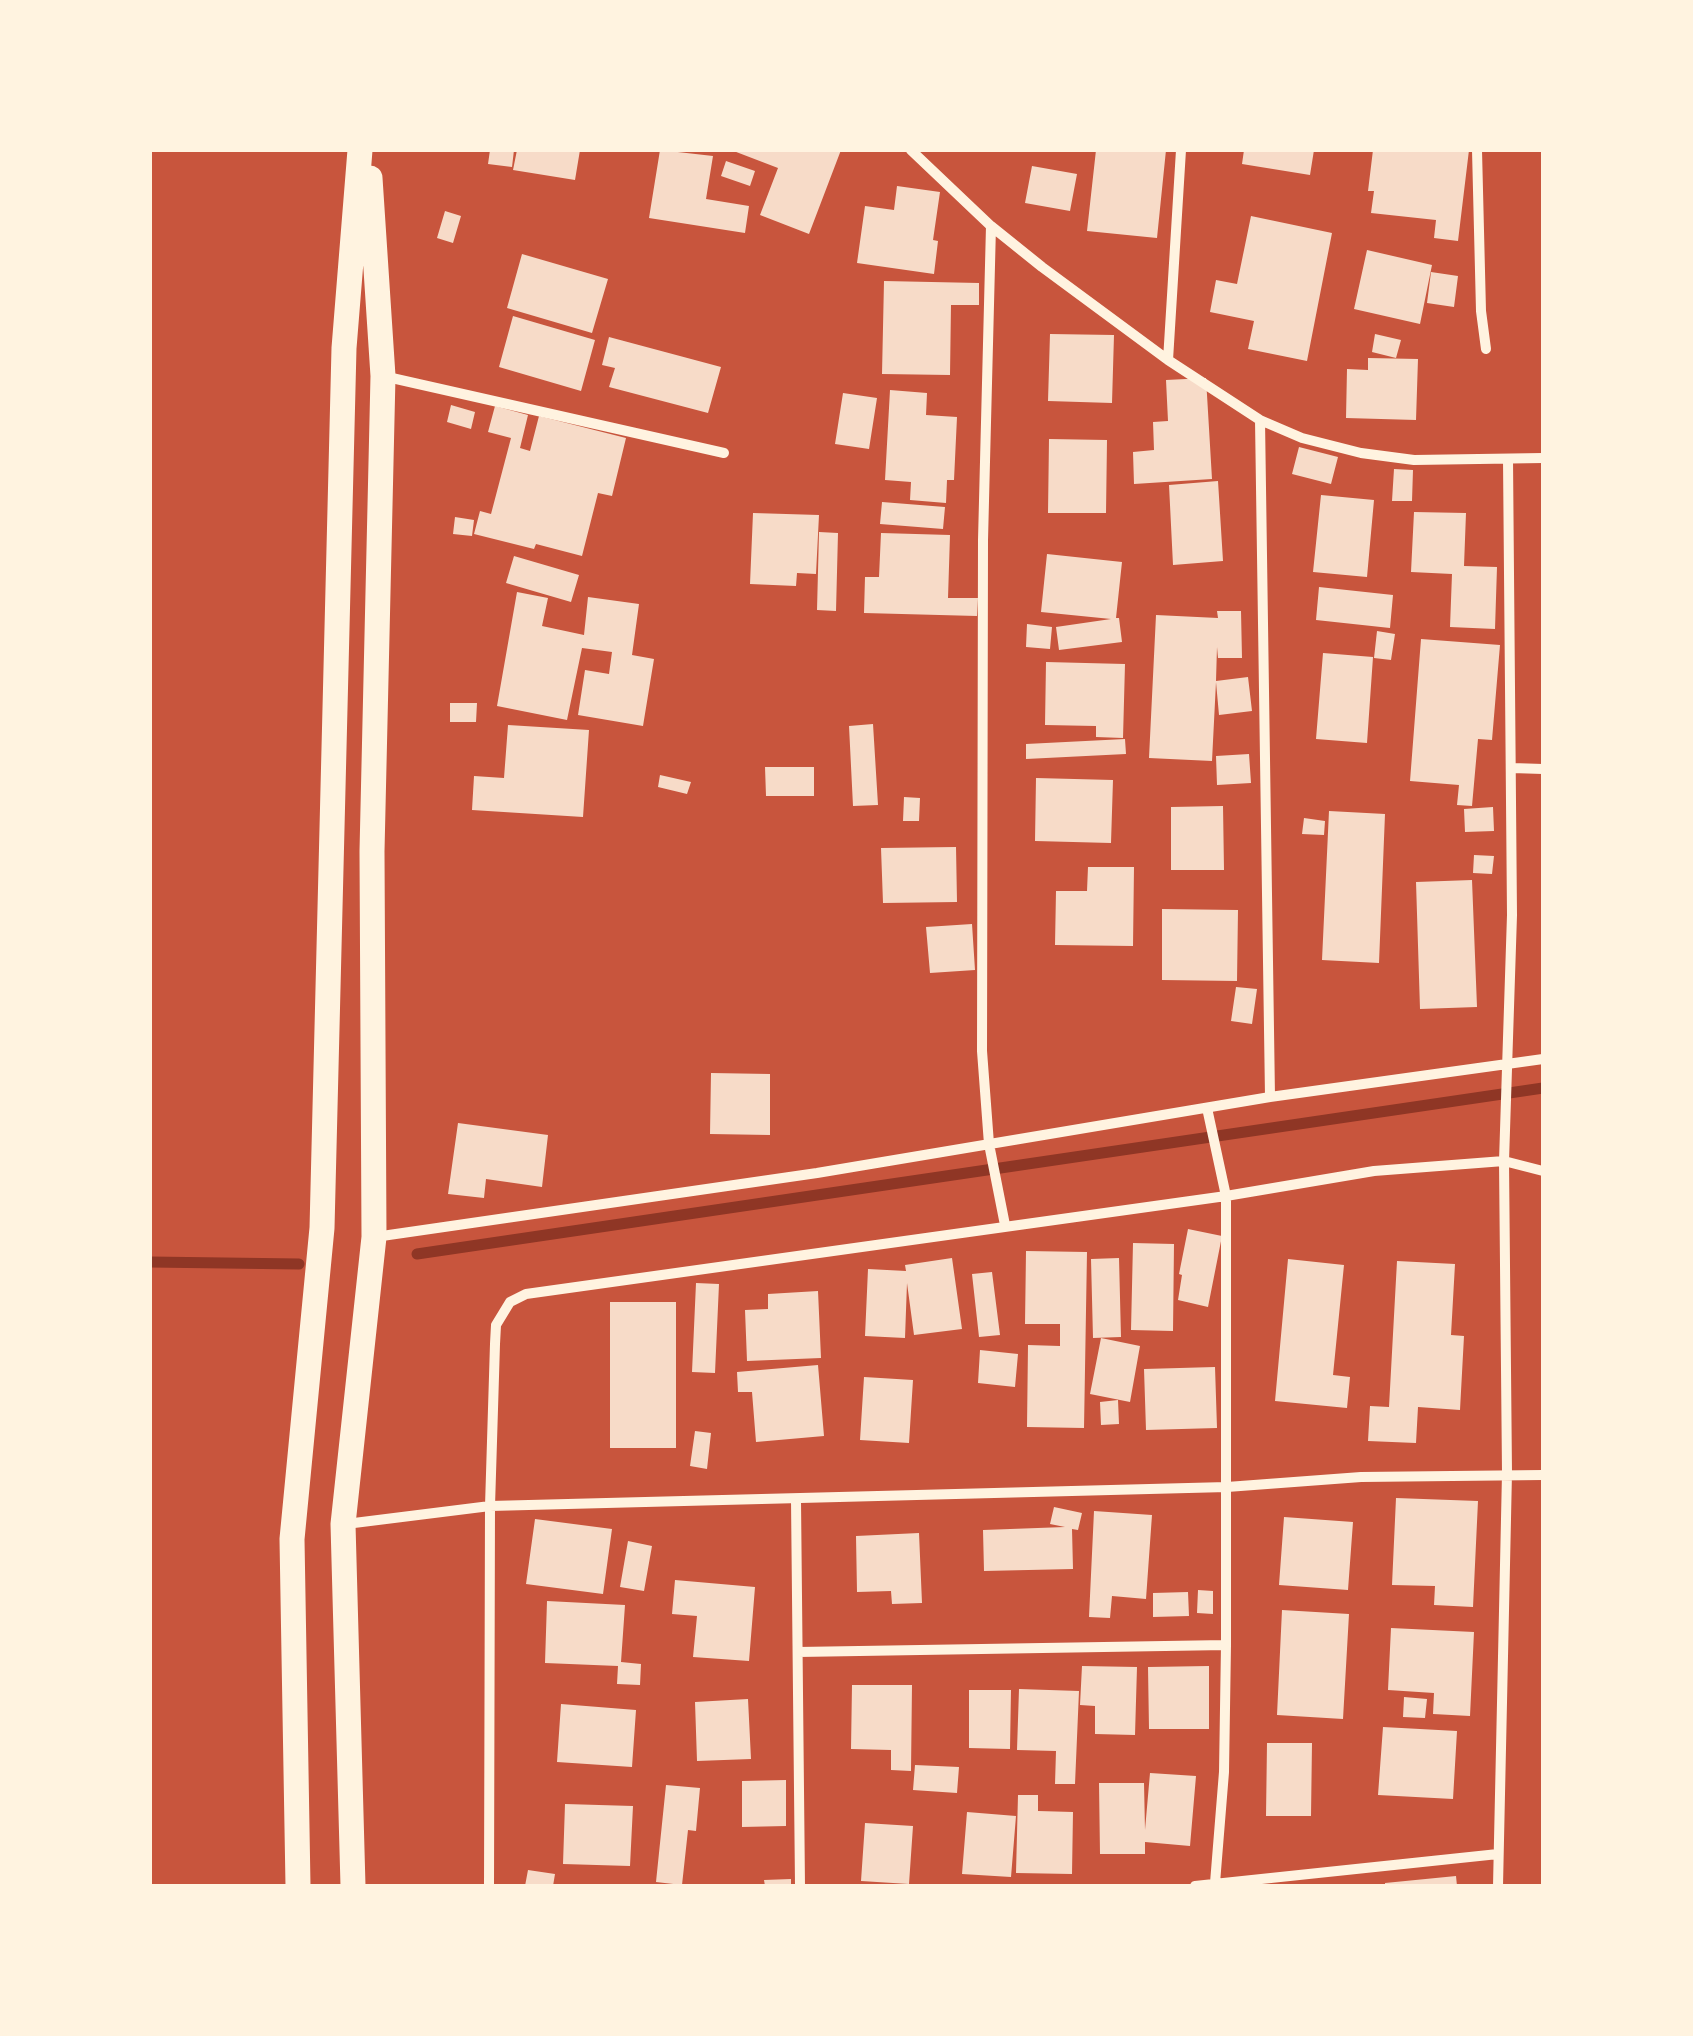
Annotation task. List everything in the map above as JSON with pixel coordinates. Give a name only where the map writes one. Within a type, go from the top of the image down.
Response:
[{"type":"main road","points":[[298,1886],[292,1539],[322,1228],[344,348],[360,150]]},
{"type":"main road","points":[[353,1886],[344,1524],[374,1237],[372,851],[383,376],[368,150]]},
{"type":"street","points":[[1168,360],[1181,150]]},
{"type":"street","points":[[1477,150],[1481,310],[1486,349]]},
{"type":"street","points":[[918,152],[990,226],[1168,360],[1260,420],[1302,438],[1361,453],[1414,460],[1543,458]]},
{"type":"street","points":[[990,226],[982,1051],[988,1144],[1005,1225]]},
{"type":"street","points":[[383,376],[724,453]]},
{"type":"street","points":[[1260,420],[1270,1097]]},
{"type":"street","points":[[1498,1886],[1507,1473],[1504,1161],[1512,768],[1508,459]]},
{"type":"street","points":[[1512,768],[1543,769]]},
{"type":"street","points":[[374,1237],[1270,1097],[1543,1059]]},
{"type":"street","points":[[1207,1108],[1226,1196],[1224,1772],[1215,1883]]},
{"type":"street","points":[[490,1886],[490,1506],[496,1325],[510,1302],[526,1294],[1226,1196],[1374,1171],[1504,1161],[1543,1170]]},
{"type":"street","points":[[344,1524],[490,1506],[1226,1487],[1361,1477],[1543,1475]]},
{"type":"street","points":[[796,1500],[800,1886]]},
{"type":"street","points":[[798,1652],[1226,1646]]},
{"type":"street","points":[[1195,1886],[1498,1854]]},
{"type":"building","points":[[490,150],[514,150],[512,167],[488,164]]},
{"type":"building","points":[[517,150],[580,150],[575,180],[513,170]]},
{"type":"building","points":[[660,150],[713,156],[706,199],[749,206],[745,233],[649,218]]},
{"type":"building","points":[[731,150],[841,150],[809,234],[760,215],[778,168]]},
{"type":"building","points":[[1096,150],[1166,150],[1157,238],[1087,231]]},
{"type":"building","points":[[1244,150],[1314,150],[1310,175],[1242,164]]},
{"type":"building","points":[[1373,150],[1469,150],[1458,241],[1434,238],[1436,220],[1371,213],[1374,191],[1368,191]]},
{"type":"building","points":[[726,161],[755,171],[750,186],[721,176]]},
{"type":"building","points":[[1032,166],[1077,174],[1070,211],[1025,203]]},
{"type":"building","points":[[897,186],[940,192],[933,240],[938,241],[934,274],[857,263],[865,206],[894,210]]},
{"type":"building","points":[[445,211],[461,216],[453,243],[437,238]]},
{"type":"building","points":[[1251,216],[1332,233],[1307,361],[1248,349],[1254,321],[1210,312],[1216,280],[1237,284]]},
{"type":"building","points":[[1367,250],[1432,265],[1420,324],[1354,309]]},
{"type":"building","points":[[522,254],[608,279],[592,333],[507,308]]},
{"type":"building","points":[[1431,272],[1458,276],[1454,307],[1427,303]]},
{"type":"building","points":[[884,281],[979,283],[979,305],[951,305],[950,375],[882,374]]},
{"type":"building","points":[[513,316],[595,340],[581,391],[499,367]]},
{"type":"building","points":[[1050,334],[1114,335],[1112,403],[1048,401]]},
{"type":"building","points":[[1375,334],[1401,340],[1396,358],[1372,352]]},
{"type":"building","points":[[609,337],[721,367],[708,413],[609,387],[615,368],[602,365]]},
{"type":"building","points":[[1368,358],[1418,359],[1416,420],[1346,418],[1347,369],[1368,370]]},
{"type":"building","points":[[1206,378],[1212,479],[1134,484],[1133,452],[1154,450],[1153,422],[1168,421],[1166,380]]},
{"type":"building","points":[[890,390],[927,393],[926,415],[957,417],[954,480],[947,480],[946,503],[910,500],[911,482],[885,480]]},
{"type":"building","points":[[843,393],[877,398],[869,449],[835,444]]},
{"type":"building","points":[[451,405],[475,412],[471,429],[447,422]]},
{"type":"building","points":[[495,406],[528,415],[520,448],[530,451],[539,416],[626,438],[612,496],[598,493],[582,556],[474,534],[480,511],[491,514],[511,438],[488,432]]},
{"type":"building","points":[[1049,439],[1107,440],[1106,513],[1048,513]]},
{"type":"building","points":[[1299,447],[1338,457],[1331,484],[1292,474]]},
{"type":"building","points":[[1394,469],[1413,470],[1412,501],[1392,501]]},
{"type":"building","points":[[1218,481],[1223,561],[1173,565],[1169,485]]},
{"type":"building","points":[[1321,495],[1374,500],[1367,577],[1313,572]]},
{"type":"building","points":[[882,502],[945,507],[943,529],[880,524]]},
{"type":"building","points":[[1414,512],[1466,513],[1464,566],[1497,567],[1495,629],[1450,627],[1452,574],[1411,572]]},
{"type":"building","points":[[753,513],[819,515],[816,574],[797,573],[796,586],[750,584]]},
{"type":"building","points":[[455,517],[474,520],[472,536],[453,534]]},
{"type":"building","points":[[819,532],[838,533],[836,611],[817,610]]},
{"type":"building","points":[[881,533],[950,535],[948,598],[978,598],[977,616],[864,613],[865,577],[879,577]]},
{"type":"building","points":[[1047,554],[1122,562],[1116,618],[1122,642],[1059,650],[1056,627],[1111,619],[1041,612]]},
{"type":"building","points":[[514,556],[579,575],[571,602],[506,583]]},
{"type":"building","points":[[1319,587],[1393,595],[1390,628],[1316,620]]},
{"type":"building","points":[[517,592],[548,598],[542,626],[584,635],[588,597],[639,604],[632,655],[654,659],[643,726],[578,715],[585,670],[609,674],[612,652],[582,648],[567,720],[497,706]]},
{"type":"building","points":[[1217,611],[1241,611],[1242,658],[1218,658],[1217,647],[1216,681],[1248,677],[1252,711],[1219,715],[1216,682],[1212,761],[1149,758],[1156,615],[1218,618]]},
{"type":"building","points":[[1027,624],[1052,627],[1050,649],[1026,647]]},
{"type":"building","points":[[1377,631],[1395,634],[1391,660],[1374,658]]},
{"type":"building","points":[[1421,639],[1500,645],[1492,740],[1478,739],[1472,806],[1457,805],[1459,785],[1410,781]]},
{"type":"building","points":[[1323,653],[1373,657],[1367,743],[1316,739]]},
{"type":"building","points":[[1046,662],[1125,664],[1123,738],[1096,737],[1096,726],[1045,725]]},
{"type":"building","points":[[450,703],[477,703],[476,722],[450,722]]},
{"type":"building","points":[[873,724],[878,805],[853,806],[849,726]]},
{"type":"building","points":[[508,725],[589,730],[583,817],[472,810],[474,776],[504,778]]},
{"type":"building","points":[[1125,739],[1126,754],[1026,759],[1026,744]]},
{"type":"building","points":[[1249,754],[1251,783],[1217,785],[1216,756]]},
{"type":"building","points":[[765,767],[814,767],[814,796],[766,796]]},
{"type":"building","points":[[660,775],[691,782],[687,794],[658,787]]},
{"type":"building","points":[[1036,778],[1113,780],[1111,843],[1035,841]]},
{"type":"building","points":[[904,797],[920,798],[919,821],[903,821]]},
{"type":"building","points":[[1223,806],[1224,870],[1171,870],[1171,807]]},
{"type":"building","points":[[1493,807],[1494,831],[1465,832],[1464,809]]},
{"type":"building","points":[[1329,811],[1385,814],[1379,963],[1322,960]]},
{"type":"building","points":[[1304,818],[1325,821],[1324,835],[1302,834]]},
{"type":"building","points":[[956,847],[957,902],[883,903],[881,848]]},
{"type":"building","points":[[1474,855],[1494,856],[1492,874],[1473,873]]},
{"type":"building","points":[[1088,867],[1134,867],[1133,946],[1055,945],[1056,891],[1087,891]]},
{"type":"building","points":[[1472,880],[1477,1007],[1420,1009],[1416,882]]},
{"type":"building","points":[[1162,909],[1238,910],[1237,981],[1162,980]]},
{"type":"building","points":[[972,924],[975,970],[930,973],[926,927]]},
{"type":"building","points":[[1236,987],[1257,989],[1252,1024],[1231,1021]]},
{"type":"building","points":[[711,1073],[770,1074],[770,1135],[710,1134]]},
{"type":"building","points":[[458,1123],[548,1135],[542,1187],[486,1179],[484,1198],[448,1194]]},
{"type":"building","points":[[1188,1229],[1222,1236],[1208,1307],[1178,1300]]},
{"type":"building","points":[[1133,1243],[1174,1244],[1173,1331],[1131,1330]]},
{"type":"building","points":[[1026,1251],[1087,1252],[1084,1428],[1027,1427],[1028,1345],[1060,1346],[1060,1324],[1025,1324]]},
{"type":"building","points":[[952,1258],[962,1329],[914,1335],[907,1283],[905,1338],[865,1336],[868,1269],[906,1271],[905,1265]]},
{"type":"building","points":[[1119,1258],[1121,1337],[1093,1338],[1091,1259]]},
{"type":"building","points":[[1288,1259],[1344,1265],[1333,1375],[1350,1377],[1347,1408],[1275,1401]]},
{"type":"building","points":[[1397,1261],[1455,1264],[1451,1335],[1464,1336],[1460,1410],[1418,1407],[1416,1443],[1368,1441],[1370,1406],[1389,1407]]},
{"type":"building","points":[[992,1272],[1000,1335],[979,1337],[972,1274]]},
{"type":"building","points":[[696,1283],[719,1284],[715,1373],[692,1372]]},
{"type":"building","points":[[818,1291],[821,1358],[747,1361],[745,1310],[768,1309],[768,1294]]},
{"type":"building","points":[[610,1302],[676,1302],[676,1448],[610,1448]]},
{"type":"building","points":[[1101,1338],[1140,1346],[1130,1402],[1090,1394]]},
{"type":"building","points":[[980,1350],[1018,1354],[1015,1387],[978,1383]]},
{"type":"building","points":[[818,1365],[824,1436],[756,1442],[752,1392],[738,1392],[737,1372]]},
{"type":"building","points":[[1215,1367],[1217,1428],[1146,1430],[1144,1369]]},
{"type":"building","points":[[864,1377],[913,1380],[909,1443],[860,1440]]},
{"type":"building","points":[[1118,1400],[1119,1424],[1101,1425],[1100,1402]]},
{"type":"building","points":[[695,1431],[711,1433],[707,1469],[690,1466]]},
{"type":"building","points":[[1396,1498],[1478,1501],[1473,1607],[1434,1605],[1435,1586],[1392,1585]]},
{"type":"building","points":[[1054,1507],[1082,1513],[1078,1530],[1072,1529],[1073,1569],[984,1571],[983,1530],[1065,1527],[1050,1524]]},
{"type":"building","points":[[1094,1511],[1152,1515],[1146,1599],[1112,1596],[1110,1618],[1089,1617]]},
{"type":"building","points":[[1284,1517],[1353,1522],[1348,1590],[1279,1585]]},
{"type":"building","points":[[535,1519],[612,1529],[603,1594],[526,1584]]},
{"type":"building","points":[[919,1533],[922,1603],[892,1604],[891,1591],[857,1592],[856,1536]]},
{"type":"building","points":[[628,1541],[652,1546],[644,1591],[620,1587]]},
{"type":"building","points":[[675,1580],[755,1587],[749,1661],[693,1657],[697,1616],[672,1614]]},
{"type":"building","points":[[1198,1590],[1213,1591],[1213,1614],[1197,1613]]},
{"type":"building","points":[[1188,1592],[1189,1616],[1153,1617],[1153,1593]]},
{"type":"building","points":[[547,1601],[625,1605],[621,1662],[641,1664],[640,1685],[617,1684],[618,1666],[545,1663]]},
{"type":"building","points":[[1282,1610],[1349,1614],[1343,1719],[1277,1715]]},
{"type":"building","points":[[1391,1628],[1474,1632],[1470,1716],[1433,1714],[1434,1693],[1388,1690]]},
{"type":"building","points":[[1082,1666],[1137,1667],[1135,1735],[1095,1734],[1095,1706],[1080,1705]]},
{"type":"building","points":[[1209,1666],[1209,1729],[1149,1729],[1148,1667]]},
{"type":"building","points":[[852,1685],[912,1685],[911,1771],[891,1770],[891,1750],[851,1749]]},
{"type":"building","points":[[1019,1689],[1079,1691],[1075,1784],[1055,1784],[1056,1751],[1017,1750]]},
{"type":"building","points":[[969,1690],[1011,1690],[1010,1749],[969,1748]]},
{"type":"building","points":[[1404,1697],[1427,1699],[1425,1718],[1403,1717]]},
{"type":"building","points":[[748,1699],[751,1759],[697,1761],[695,1702]]},
{"type":"building","points":[[561,1704],[636,1710],[632,1767],[557,1762]]},
{"type":"building","points":[[1383,1727],[1457,1731],[1453,1799],[1378,1795]]},
{"type":"building","points":[[1267,1743],[1312,1743],[1311,1816],[1266,1816]]},
{"type":"building","points":[[915,1765],[959,1767],[957,1793],[913,1790]]},
{"type":"building","points":[[1150,1773],[1196,1776],[1190,1846],[1145,1842],[1145,1854],[1100,1854],[1099,1783],[1144,1783],[1145,1830]]},
{"type":"building","points":[[786,1780],[786,1826],[742,1827],[742,1781]]},
{"type":"building","points":[[666,1785],[700,1788],[696,1831],[688,1830],[682,1885],[656,1882]]},
{"type":"building","points":[[1018,1795],[1038,1795],[1038,1811],[1073,1812],[1072,1874],[1016,1873]]},
{"type":"building","points":[[565,1804],[633,1806],[630,1866],[563,1864]]},
{"type":"building","points":[[967,1812],[1016,1816],[1011,1877],[962,1874]]},
{"type":"building","points":[[865,1823],[913,1826],[909,1884],[861,1881]]},
{"type":"building","points":[[528,1870],[555,1874],[553,1886],[525,1886]]},
{"type":"building","points":[[1456,1876],[1457,1886],[1385,1886],[1385,1883]]},
{"type":"building","points":[[791,1879],[791,1886],[765,1886],[764,1880]]},
{"type":"waterway","points":[[417,1254],[1543,1088]]},
{"type":"waterway","points":[[150,1262],[299,1264]]}]
